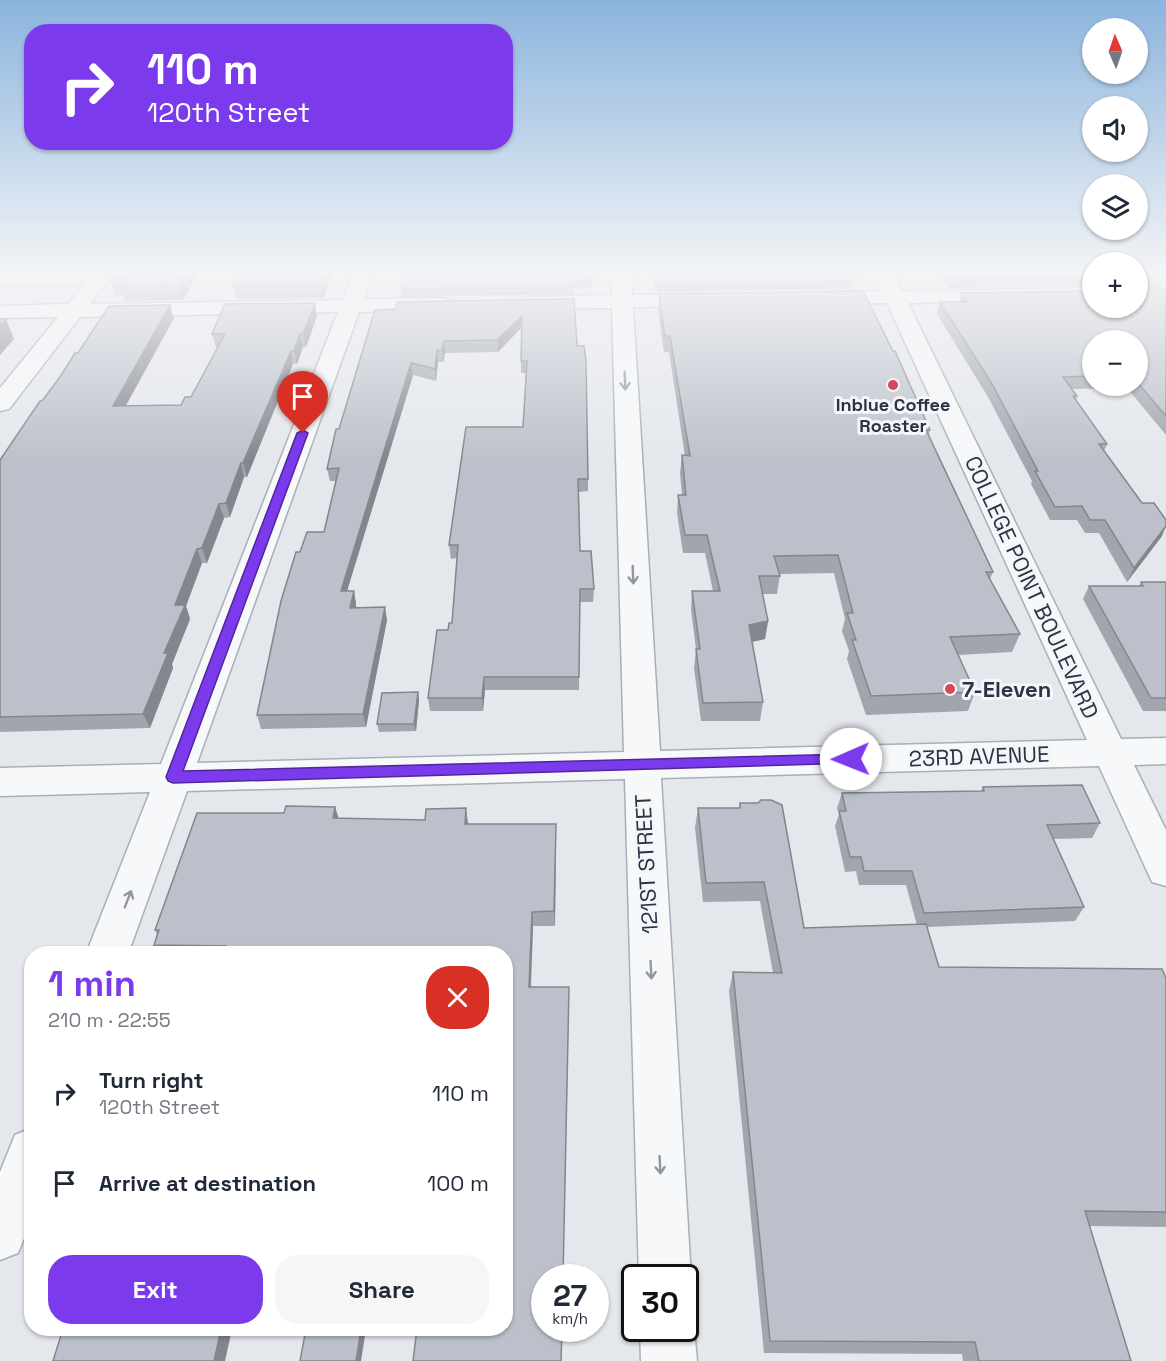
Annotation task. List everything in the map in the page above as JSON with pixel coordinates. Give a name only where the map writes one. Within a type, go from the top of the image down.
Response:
[{"type":"street","points":[[0,404],[55,335]]},
{"type":"street","points":[[110,946],[340,335]]},
{"type":"street","name":"121ST STREET","points":[[623,335],[664,1264]]},
{"type":"street","name":"COLLEGE POINT BOULEVARD","points":[[912,335],[1166,870]]},
{"type":"street","name":"23RD AVENUE","points":[[0,782],[1166,751]]},
{"type":"street","points":[[0,1235],[24,1173]]},
{"type":"street","points":[[668,1342],[669,1361]]},
{"type":"building","points":[[90,335],[153,335],[113,406],[181,405],[185,397],[191,397],[225,335],[300,335],[243,463],[241,463],[226,503],[219,504],[202,548],[197,549],[175,605],[185,605],[164,653],[168,653],[143,714],[0,717],[0,460],[40,401]]},
{"type":"building","points":[[368,335],[503,335],[497,340],[444,341],[442,350],[437,350],[435,369],[411,363],[341,591],[354,591],[350,608],[385,607],[363,714],[257,715],[281,601],[296,552],[300,552],[307,532],[324,532],[339,468],[327,469],[336,429],[339,429]]},
{"type":"building","points":[[522,335],[576,335],[577,346],[584,346],[588,479],[578,479],[580,551],[591,551],[594,589],[580,589],[579,677],[484,677],[482,698],[428,698],[437,630],[448,630],[449,623],[452,623],[458,545],[449,545],[466,427],[523,427],[527,361],[521,361]]},
{"type":"building","points":[[885,335],[895,351],[930,430],[926,430],[993,572],[986,572],[1020,634],[950,637],[975,692],[871,696],[852,640],[856,640],[847,613],[853,613],[838,555],[774,556],[780,576],[759,576],[768,621],[749,625],[763,702],[703,703],[696,649],[700,649],[692,591],[720,591],[707,535],[685,535],[678,495],[686,495],[682,455],[690,456],[670,336],[665,336]]},
{"type":"building","points":[[961,335],[1082,335],[1082,376],[1063,377],[1077,396],[1073,396],[1107,444],[1099,444],[1142,503],[1154,503],[1166,520],[1166,526],[1134,568],[1105,520],[1090,520],[1082,506],[1055,507],[1035,471],[1038,471],[992,384]]},
{"type":"building","points":[[1148,335],[1166,335],[1166,416],[1148,395]]},
{"type":"building","points":[[1141,582],[1166,582],[1166,698],[1151,698],[1089,586],[1143,586]]},
{"type":"building","points":[[418,692],[414,724],[377,724],[382,693]]},
{"type":"building","points":[[1082,785],[1100,823],[1047,825],[1084,907],[924,913],[912,871],[864,871],[861,857],[850,857],[839,811],[846,811],[842,793],[984,791],[983,787]]},
{"type":"building","points":[[761,800],[771,800],[782,805],[804,928],[926,924],[939,967],[1162,969],[1166,978],[1166,1212],[1085,1211],[1131,1361],[979,1361],[975,1342],[770,1341],[733,972],[782,973],[764,882],[706,883],[698,808],[740,808],[740,803],[758,803]]},
{"type":"building","points":[[286,806],[335,807],[333,818],[425,820],[426,809],[466,808],[465,824],[556,824],[554,911],[532,912],[529,987],[569,987],[563,1264],[531,1264],[531,1342],[562,1342],[561,1361],[413,1361],[416,1336],[513,1336],[513,946],[154,945],[159,930],[155,930],[197,813],[284,813]]},
{"type":"building","points":[[61,1336],[219,1336],[214,1361],[53,1361]]},
{"type":"building","points":[[305,1336],[360,1336],[356,1361],[300,1361]]},
{"type":"place","name":"Inblue Coffee Roaster","points":[[893,385]]},
{"type":"place","name":"7-Eleven","points":[[950,689]]},
{"type":"route","points":[[303,433],[173,777],[851,759]]}]
